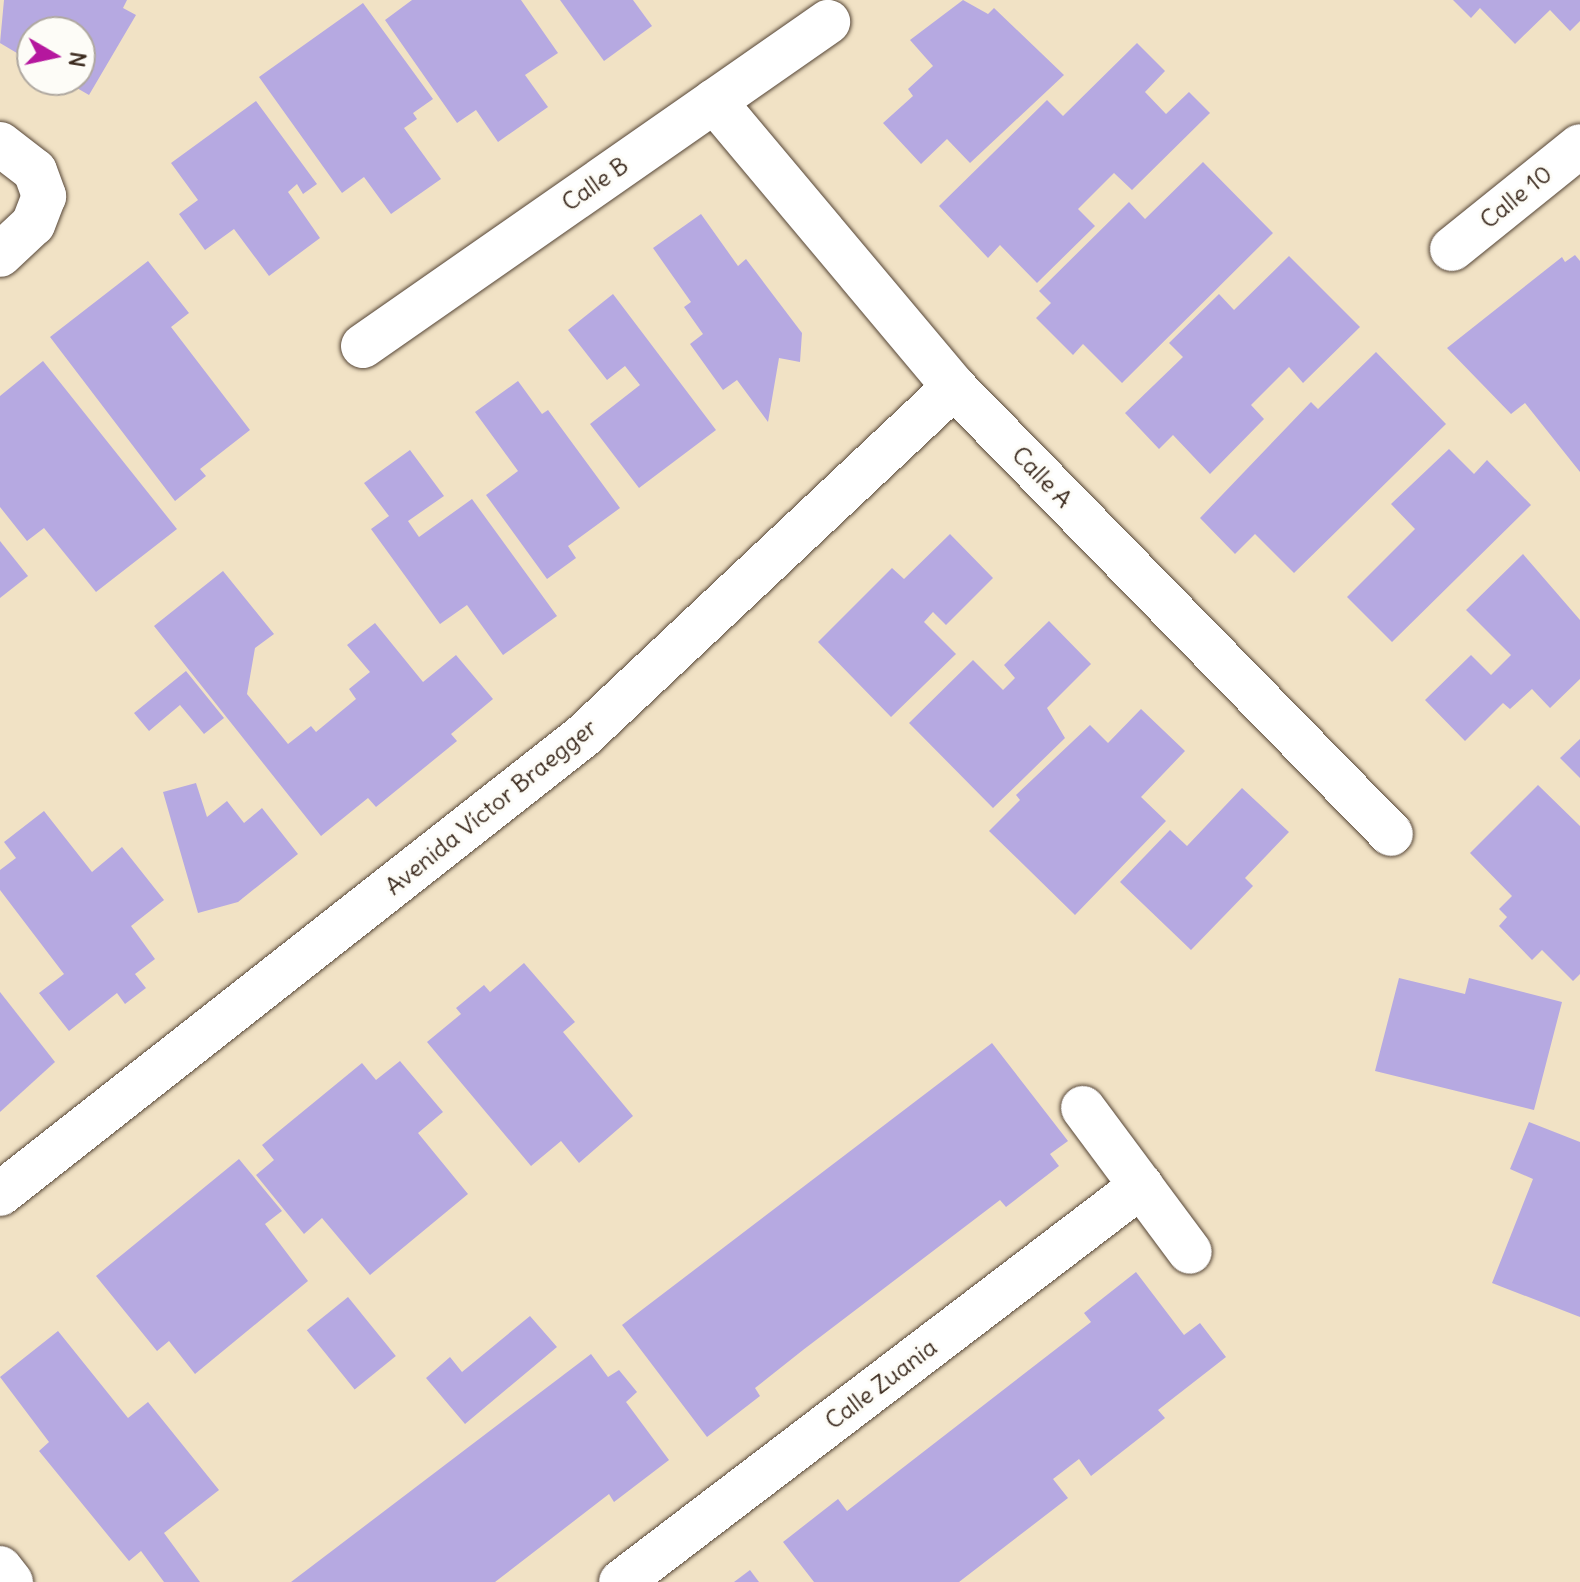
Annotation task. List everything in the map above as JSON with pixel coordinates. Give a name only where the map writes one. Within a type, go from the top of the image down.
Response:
[{"type":"street","name":"Calle B","points":[[363,346],[828,22]]},
{"type":"street","name":"Calle A","points":[[714,101],[954,387],[1391,834]]},
{"type":"street","points":[[0,144],[35,171],[44,196],[33,224],[0,255]]},
{"type":"street","name":"Calle 10","points":[[1452,249],[1580,146]]},
{"type":"street","name":"Avenida Víctor Braegger","points":[[0,1194],[583,736],[954,387]]},
{"type":"street","points":[[1083,1108],[1190,1252]]},
{"type":"street","name":"Calle Zuania","points":[[621,1582],[1141,1186]]},
{"type":"street","points":[[0,1568],[11,1582]]},
{"type":"building","points":[[4,0],[127,0],[123,8],[136,15],[96,83],[96,16],[16,16],[16,52],[0,43]]},
{"type":"building","points":[[412,0],[521,0],[558,53],[525,75],[548,107],[498,142],[476,110],[457,123],[385,20]]},
{"type":"building","points":[[560,0],[633,0],[652,26],[604,61]]},
{"type":"building","points":[[963,0],[988,14],[994,8],[1064,75],[970,163],[947,139],[921,164],[883,123],[913,96],[908,89],[933,66],[910,40]]},
{"type":"building","points":[[1453,0],[1580,0],[1580,21],[1570,31],[1550,10],[1515,44],[1480,8],[1471,18]]},
{"type":"building","points":[[363,3],[433,99],[413,113],[417,119],[404,128],[441,179],[391,214],[364,177],[342,193],[259,77]]},
{"type":"building","points":[[1137,43],[1165,71],[1145,92],[1166,114],[1189,92],[1210,113],[1132,190],[1114,173],[1078,209],[1095,226],[1037,283],[1000,245],[988,258],[939,206],[1047,100],[1063,116]]},
{"type":"building","points":[[256,101],[317,184],[303,194],[297,184],[288,192],[320,238],[269,276],[234,229],[205,250],[179,214],[198,200],[171,163]]},
{"type":"building","points":[[1203,162],[1273,233],[1122,383],[1083,344],[1073,355],[1036,318],[1051,303],[1039,291],[1129,202],[1145,219]]},
{"type":"building","points":[[701,214],[738,266],[746,259],[802,333],[800,362],[779,358],[768,422],[737,380],[723,390],[690,344],[703,334],[684,307],[691,302],[653,248]]},
{"type":"building","points":[[1575,255],[1580,261],[1580,472],[1525,403],[1511,414],[1447,348],[1562,257],[1565,262]]},
{"type":"building","points":[[1289,256],[1360,327],[1303,383],[1289,367],[1251,405],[1264,419],[1210,474],[1173,435],[1159,449],[1125,413],[1183,357],[1169,343],[1219,294],[1234,310]]},
{"type":"building","points":[[148,261],[189,313],[171,327],[250,430],[200,469],[206,476],[175,501],[50,337]]},
{"type":"building","points":[[613,294],[716,430],[639,488],[590,424],[640,385],[625,366],[607,380],[568,330]]},
{"type":"building","points":[[1376,352],[1446,424],[1294,573],[1255,534],[1235,554],[1200,518],[1311,402],[1318,409]]},
{"type":"building","points":[[43,361],[177,529],[96,592],[44,528],[27,541],[0,507],[0,396]]},
{"type":"building","points":[[518,381],[542,414],[548,410],[620,508],[568,546],[576,558],[547,579],[486,495],[518,471],[475,412]]},
{"type":"building","points":[[1449,449],[1474,474],[1487,460],[1531,505],[1392,642],[1347,597],[1415,529],[1391,504]]},
{"type":"building","points":[[410,450],[444,496],[408,521],[419,537],[472,499],[557,616],[503,655],[467,605],[440,624],[371,529],[389,516],[364,483]]},
{"type":"building","points":[[950,534],[993,578],[946,625],[933,612],[924,622],[956,654],[891,717],[818,642],[892,568],[904,579]]},
{"type":"building","points":[[0,541],[28,576],[0,598]]},
{"type":"building","points":[[1523,554],[1580,620],[1580,679],[1550,708],[1532,689],[1510,709],[1503,703],[1465,741],[1425,700],[1471,655],[1491,675],[1511,655],[1466,610]]},
{"type":"building","points":[[223,571],[274,634],[255,648],[247,694],[288,744],[311,726],[316,732],[356,699],[349,689],[370,672],[347,645],[375,623],[423,682],[456,655],[493,699],[451,734],[457,741],[376,807],[368,798],[321,836],[154,626]]},
{"type":"building","points":[[1049,621],[1091,664],[1047,708],[1065,738],[993,808],[909,723],[973,660],[1003,690],[1015,678],[1004,665]]},
{"type":"building","points":[[186,671],[224,718],[204,734],[180,705],[149,731],[134,713]]},
{"type":"building","points":[[1141,709],[1185,751],[1141,797],[1166,821],[1075,915],[989,831],[1020,800],[1016,795],[1090,725],[1108,743]]},
{"type":"building","points":[[1580,739],[1580,778],[1560,758]]},
{"type":"building","points":[[196,783],[207,817],[227,801],[244,823],[262,808],[298,854],[238,902],[198,913],[163,792]]},
{"type":"building","points":[[1538,785],[1580,826],[1580,974],[1573,981],[1542,950],[1532,960],[1499,926],[1507,917],[1499,909],[1512,896],[1470,853]]},
{"type":"building","points":[[1242,788],[1289,832],[1245,878],[1253,886],[1191,950],[1120,882],[1170,830],[1187,846]]},
{"type":"building","points":[[44,811],[92,872],[122,847],[164,900],[131,926],[155,959],[135,974],[146,988],[125,1004],[117,993],[69,1031],[39,993],[64,974],[0,890],[0,870],[16,858],[4,842]]},
{"type":"building","points":[[524,963],[575,1022],[563,1032],[633,1116],[579,1163],[561,1141],[531,1166],[427,1042],[461,1014],[456,1008],[484,985],[490,992]]},
{"type":"building","points":[[1399,978],[1465,994],[1469,978],[1562,1002],[1534,1110],[1375,1071]]},
{"type":"building","points":[[0,992],[55,1062],[0,1112]]},
{"type":"building","points":[[992,1043],[1068,1141],[1050,1154],[1059,1166],[1006,1207],[1000,1200],[803,1350],[755,1388],[760,1396],[707,1437],[622,1325]]},
{"type":"building","points":[[400,1061],[443,1112],[418,1133],[468,1194],[370,1275],[322,1218],[304,1234],[256,1175],[274,1160],[262,1145],[362,1063],[376,1080]]},
{"type":"building","points":[[1529,1122],[1580,1142],[1580,1317],[1492,1283],[1533,1179],[1510,1169]]},
{"type":"building","points":[[239,1159],[282,1211],[265,1224],[308,1281],[195,1374],[169,1341],[157,1351],[96,1276]]},
{"type":"building","points":[[1136,1272],[1184,1335],[1200,1323],[1226,1357],[1158,1410],[1165,1418],[1091,1476],[1079,1459],[1053,1479],[1068,1498],[959,1582],[814,1582],[783,1542],[838,1499],[847,1511],[1091,1322],[1084,1313]]},
{"type":"building","points":[[348,1297],[396,1356],[355,1389],[307,1330]]},
{"type":"building","points":[[530,1316],[557,1347],[465,1424],[426,1378],[450,1357],[462,1372]]},
{"type":"building","points":[[58,1331],[128,1418],[148,1402],[219,1490],[164,1533],[200,1582],[164,1582],[141,1551],[129,1561],[39,1451],[49,1442],[0,1377]]},
{"type":"building","points":[[591,1354],[608,1377],[619,1370],[637,1392],[626,1402],[669,1460],[614,1502],[609,1494],[495,1582],[291,1582]]},
{"type":"building","points":[[750,1570],[759,1582],[734,1582]]}]
